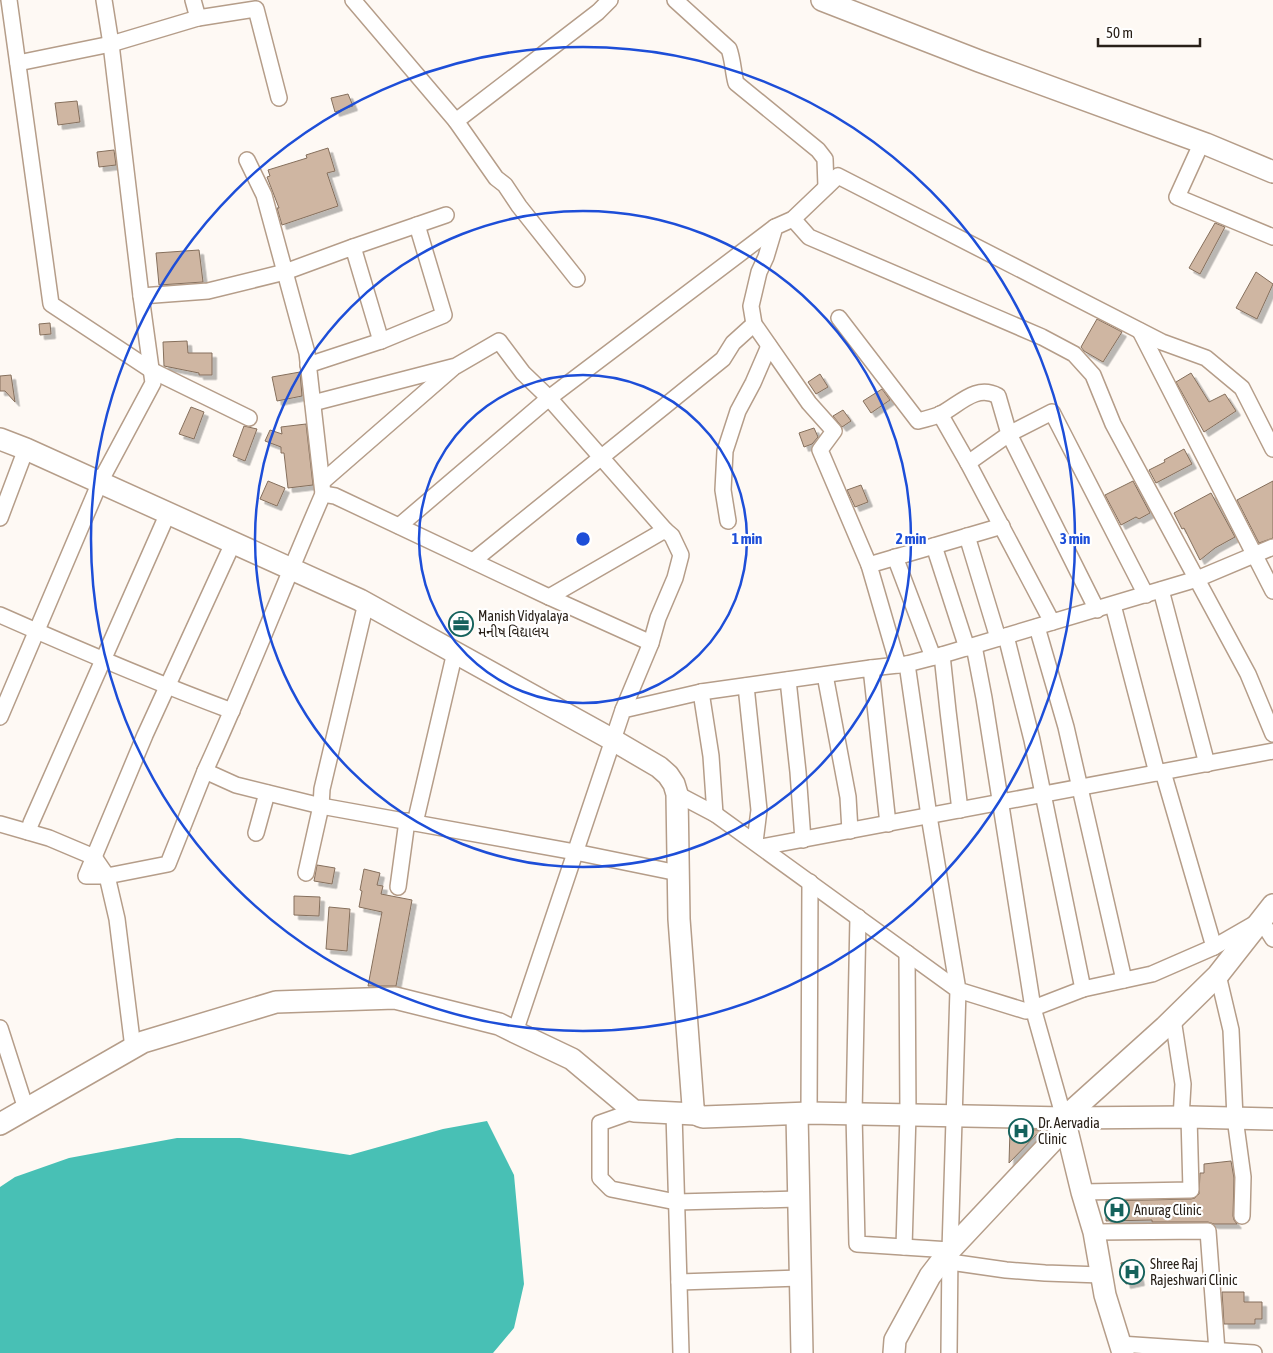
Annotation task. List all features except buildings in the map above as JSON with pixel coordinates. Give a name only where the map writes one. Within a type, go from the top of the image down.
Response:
[{"type":"main road","points":[[822,0],[980,61],[1202,142],[1273,172]]},
{"type":"main road","points":[[0,438],[366,603],[613,740],[659,767],[668,775],[674,784],[677,794],[680,919],[693,1106],[696,1114]]},
{"type":"main road","points":[[894,1353],[896,1340],[930,1276],[1058,1135],[1064,1118],[1173,1019],[1218,975],[1267,913]]},
{"type":"main road","points":[[0,1124],[143,1042],[276,1002],[395,998],[499,1024],[572,1059],[634,1111],[674,1112],[696,1114],[704,1117],[803,1114],[908,1114],[1064,1118],[1185,1117],[1273,1119]]},
{"type":"main road","points":[[802,1353],[798,1199],[803,1114]]},
{"type":"main road","points":[[1064,1118],[1094,1232],[1105,1295],[1121,1349]]},
{"type":"street","points":[[9,0],[51,304],[151,370],[249,418]]},
{"type":"street","points":[[0,717],[100,482],[153,382],[104,0]]},
{"type":"street","points":[[192,0],[198,18]]},
{"type":"street","points":[[353,0],[456,121],[496,178],[505,185],[519,206],[577,279]]},
{"type":"street","points":[[456,121],[598,12],[610,0]]},
{"type":"street","points":[[675,0],[728,49],[736,82],[818,150],[824,159],[826,187]]},
{"type":"street","points":[[18,62],[110,44],[198,18],[256,9],[279,98]]},
{"type":"street","points":[[1202,142],[1177,197],[1273,238]]},
{"type":"street","points":[[247,160],[264,195],[307,353],[323,488],[335,496],[651,643]]},
{"type":"street","points":[[399,526],[549,398],[775,227],[793,220],[838,176],[1162,342],[1206,358],[1242,388],[1273,449]]},
{"type":"street","points":[[141,296],[208,290],[285,272],[446,215]]},
{"type":"street","points":[[793,220],[809,236],[1042,337],[1074,354],[1092,375],[1113,424],[1248,674],[1273,734]]},
{"type":"street","points":[[308,365],[381,340],[444,315],[417,225]]},
{"type":"street","points":[[775,227],[766,257],[759,272],[751,306],[754,324],[809,402],[834,431],[820,450],[868,565],[902,665],[958,990],[950,1256],[950,1353]]},
{"type":"street","points":[[353,247],[381,340]]},
{"type":"street","points":[[839,318],[918,421],[940,414],[975,393],[990,392],[998,396],[1008,434],[1097,610]]},
{"type":"street","points":[[473,561],[723,359],[732,343],[754,324]]},
{"type":"street","points":[[1140,330],[1273,591]]},
{"type":"street","points":[[233,543],[145,735],[86,876],[107,876],[168,864],[205,771],[271,620],[323,488],[456,366],[499,341],[523,372],[549,398],[672,536],[680,555],[675,578],[623,710],[515,1032]]},
{"type":"street","points":[[728,521],[723,490],[725,451],[738,411],[769,346]]},
{"type":"street","points":[[313,404],[456,366]]},
{"type":"street","points":[[968,462],[1008,434],[1052,412],[1146,595]]},
{"type":"street","points":[[940,414],[968,462],[1052,622]]},
{"type":"street","points":[[0,518],[26,449]]},
{"type":"street","points":[[28,832],[30,823],[168,513]]},
{"type":"street","points":[[868,565],[1002,526]]},
{"type":"street","points":[[549,596],[665,530]]},
{"type":"street","points":[[967,536],[1002,637],[1032,740],[1083,989]]},
{"type":"street","points":[[934,546],[971,647],[984,698],[1033,1008],[1064,1118]]},
{"type":"street","points":[[623,710],[700,692],[902,665],[938,656],[1197,579],[1273,547]]},
{"type":"street","points":[[895,557],[938,656],[948,711],[960,810]]},
{"type":"street","points":[[1161,590],[1207,764]]},
{"type":"street","points":[[306,873],[321,806],[322,789],[366,603]]},
{"type":"street","points":[[1113,605],[1160,773],[1214,947]]},
{"type":"street","points":[[0,615],[167,687],[232,711]]},
{"type":"street","points":[[1037,627],[1066,727],[1124,980]]},
{"type":"street","points":[[398,886],[411,822],[455,652]]},
{"type":"street","points":[[871,668],[888,824]]},
{"type":"street","points":[[825,675],[848,797],[850,831]]},
{"type":"street","points":[[788,680],[804,840]]},
{"type":"street","points":[[746,686],[759,810],[758,845]]},
{"type":"street","points":[[700,692],[711,756],[715,814]]},
{"type":"street","points":[[758,845],[804,840],[1273,751]]},
{"type":"street","points":[[205,771],[236,785],[321,806],[576,852],[678,873]]},
{"type":"street","points":[[256,833],[267,792]]},
{"type":"street","points":[[677,794],[715,814],[958,990],[1026,1011],[1083,989],[1152,974],[1214,947],[1267,913],[1273,939]]},
{"type":"street","points":[[0,824],[49,838],[94,857]]},
{"type":"street","points":[[107,876],[117,919],[133,1048]]},
{"type":"street","points":[[803,1114],[810,882]]},
{"type":"street","points":[[858,918],[854,1114],[857,1244],[904,1246],[1016,1271],[1101,1275]]},
{"type":"street","points":[[904,1246],[908,1114],[908,953]]},
{"type":"street","points":[[1218,975],[1231,1030],[1235,1118],[1243,1177],[1242,1216]]},
{"type":"street","points":[[1082,1192],[1191,1190],[1183,1084],[1173,1019]]},
{"type":"street","points":[[0,1028],[26,1109]]},
{"type":"street","points":[[634,1111],[600,1124],[600,1178],[611,1189],[676,1202],[798,1199]]},
{"type":"street","points":[[674,1112],[680,1353]]},
{"type":"street","points":[[1094,1232],[1208,1231],[1217,1351]]},
{"type":"street","points":[[679,1282],[800,1278]]},
{"type":"street","points":[[1121,1349],[1254,1353]]},
{"type":"water","points":[[487,1121],[514,1175],[524,1284],[514,1328],[493,1353],[0,1353],[0,1187],[15,1177],[69,1158],[177,1138],[240,1138],[350,1155],[443,1129]]},
{"type":"place","name":"Manish Vidyalaya મનીષ વિદ્યાલય","points":[[461,624]]},
{"type":"place","name":"Dr. Aervadia Clinic","points":[[1021,1131]]},
{"type":"place","name":"Anurag Clinic","points":[[1117,1210]]},
{"type":"place","name":"Shree Raj Rajeshwari Clinic","points":[[1132,1272]]}]
